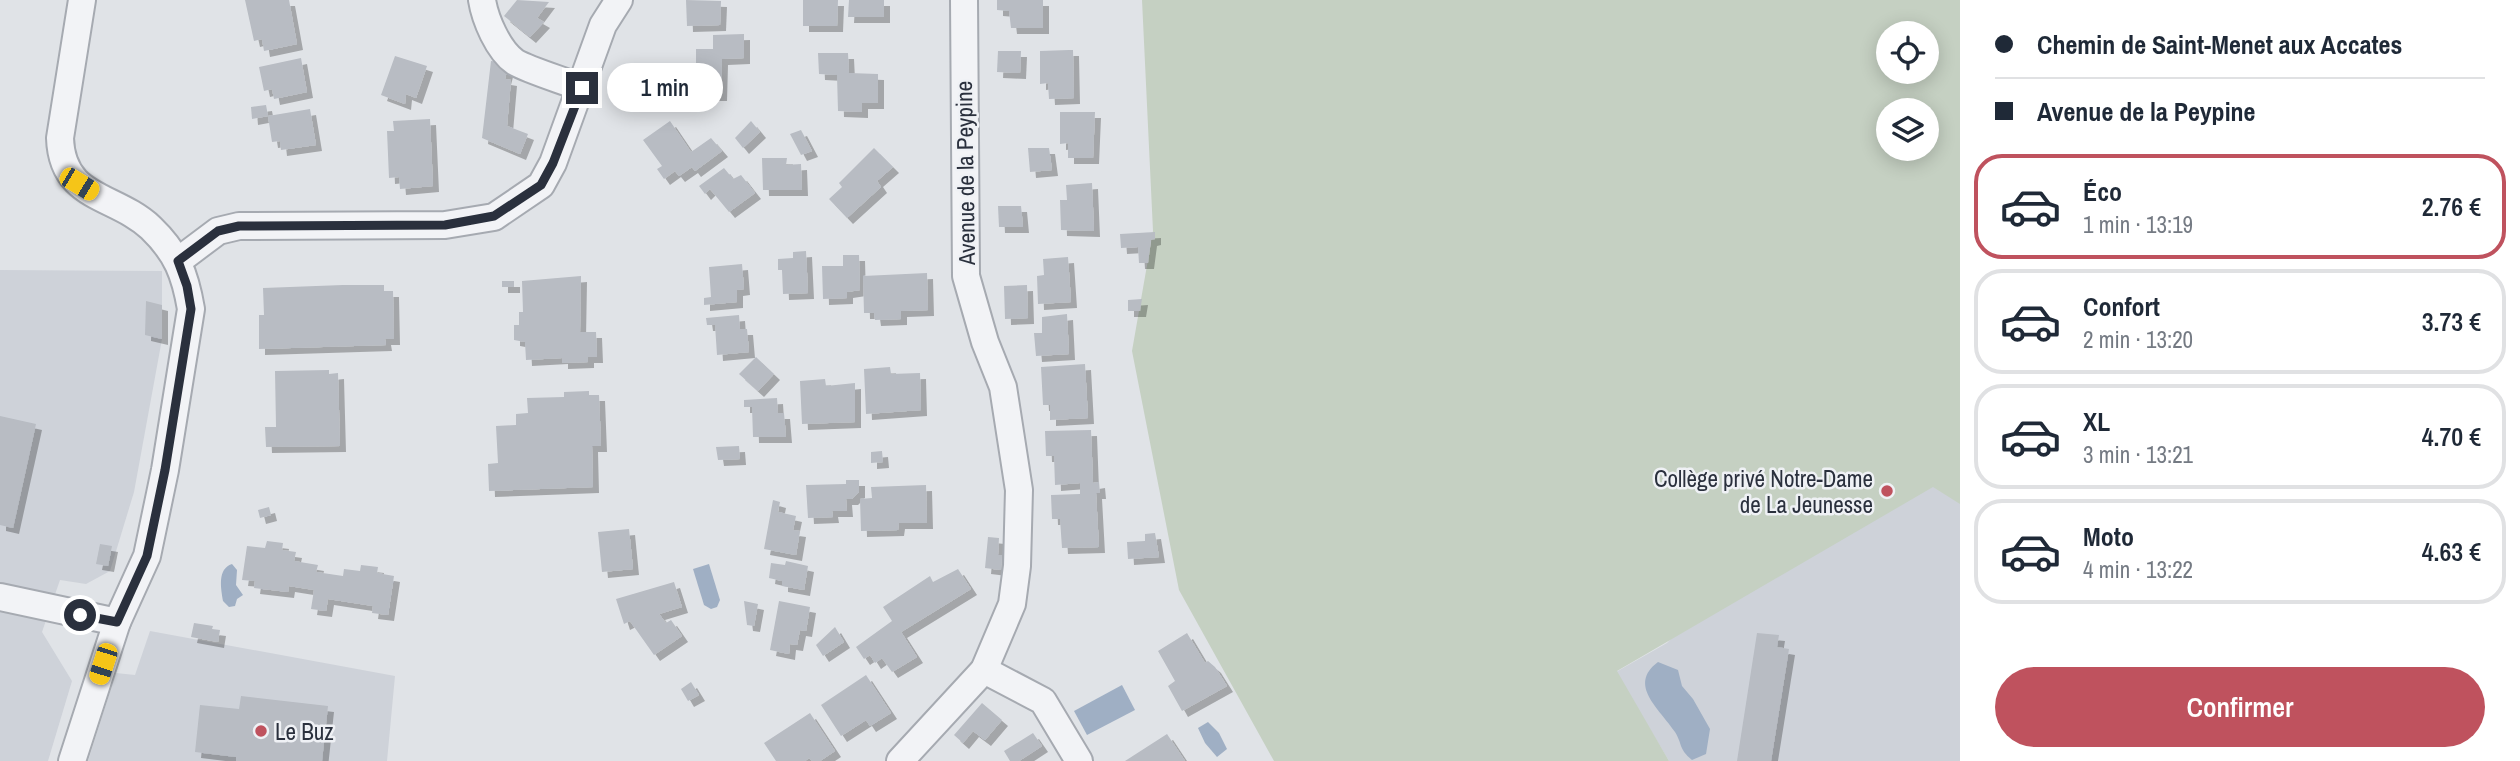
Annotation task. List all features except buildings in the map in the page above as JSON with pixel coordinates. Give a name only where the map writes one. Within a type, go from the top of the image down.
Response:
[{"type":"street","points":[[72,761],[117,622],[147,556],[165,470],[191,309],[187,286],[178,261],[149,226],[70,176],[61,154],[60,138],[82,0]]},
{"type":"street","points":[[482,0],[485,18],[491,31],[514,61],[582,88]]},
{"type":"street","points":[[178,261],[218,231],[239,226],[445,225],[494,216],[541,185],[553,163],[603,25],[619,0]]},
{"type":"street","name":"Avenue de la Peypine","points":[[900,761],[984,670],[1012,604],[1017,566],[1019,490],[1003,387],[985,342],[966,276],[964,0]]},
{"type":"street","points":[[0,597],[117,622]]},
{"type":"street","points":[[984,670],[1043,701],[1079,761]]},
{"type":"shaded area","points":[[0,270],[162,271],[162,339],[134,492],[110,571],[86,584],[60,580],[42,632],[72,681],[48,761],[0,761]]},
{"type":"shaded area","name":"Collège privé Notre-Dame de La Jeunesse","points":[[1960,339],[1960,761],[1669,761],[1616,672],[1667,643]]},
{"type":"shaded area","points":[[150,631],[395,676],[387,761],[88,761],[116,673],[135,675]]},
{"type":"green space","points":[[1142,0],[1960,0],[1960,504],[1933,487],[1617,671],[1669,761],[1274,761],[1179,590],[1132,351],[1153,231]]},
{"type":"water","points":[[232,564],[237,570],[236,585],[243,595],[237,599],[235,606],[229,607],[223,601],[221,580],[224,570]]},
{"type":"water","points":[[709,564],[720,600],[717,607],[711,609],[704,605],[693,569]]},
{"type":"water","points":[[1658,662],[1678,670],[1682,686],[1693,699],[1710,729],[1706,754],[1692,760],[1688,756],[1675,732],[1649,697],[1645,679]]},
{"type":"water","points":[[1122,685],[1135,710],[1087,735],[1074,711]]},
{"type":"water","points":[[1208,722],[1219,733],[1227,749],[1217,757],[1205,743],[1198,728]]},
{"type":"place","name":"Collège privé Notre-Dame de La Jeunesse","points":[[1887,491]]},
{"type":"place","name":"Le Buz","points":[[261,731]]},
{"type":"route","points":[[80,615],[117,622],[147,556],[165,470],[191,309],[187,286],[178,261],[218,231],[239,226],[445,225],[494,216],[541,185],[553,163],[582,88]]}]
